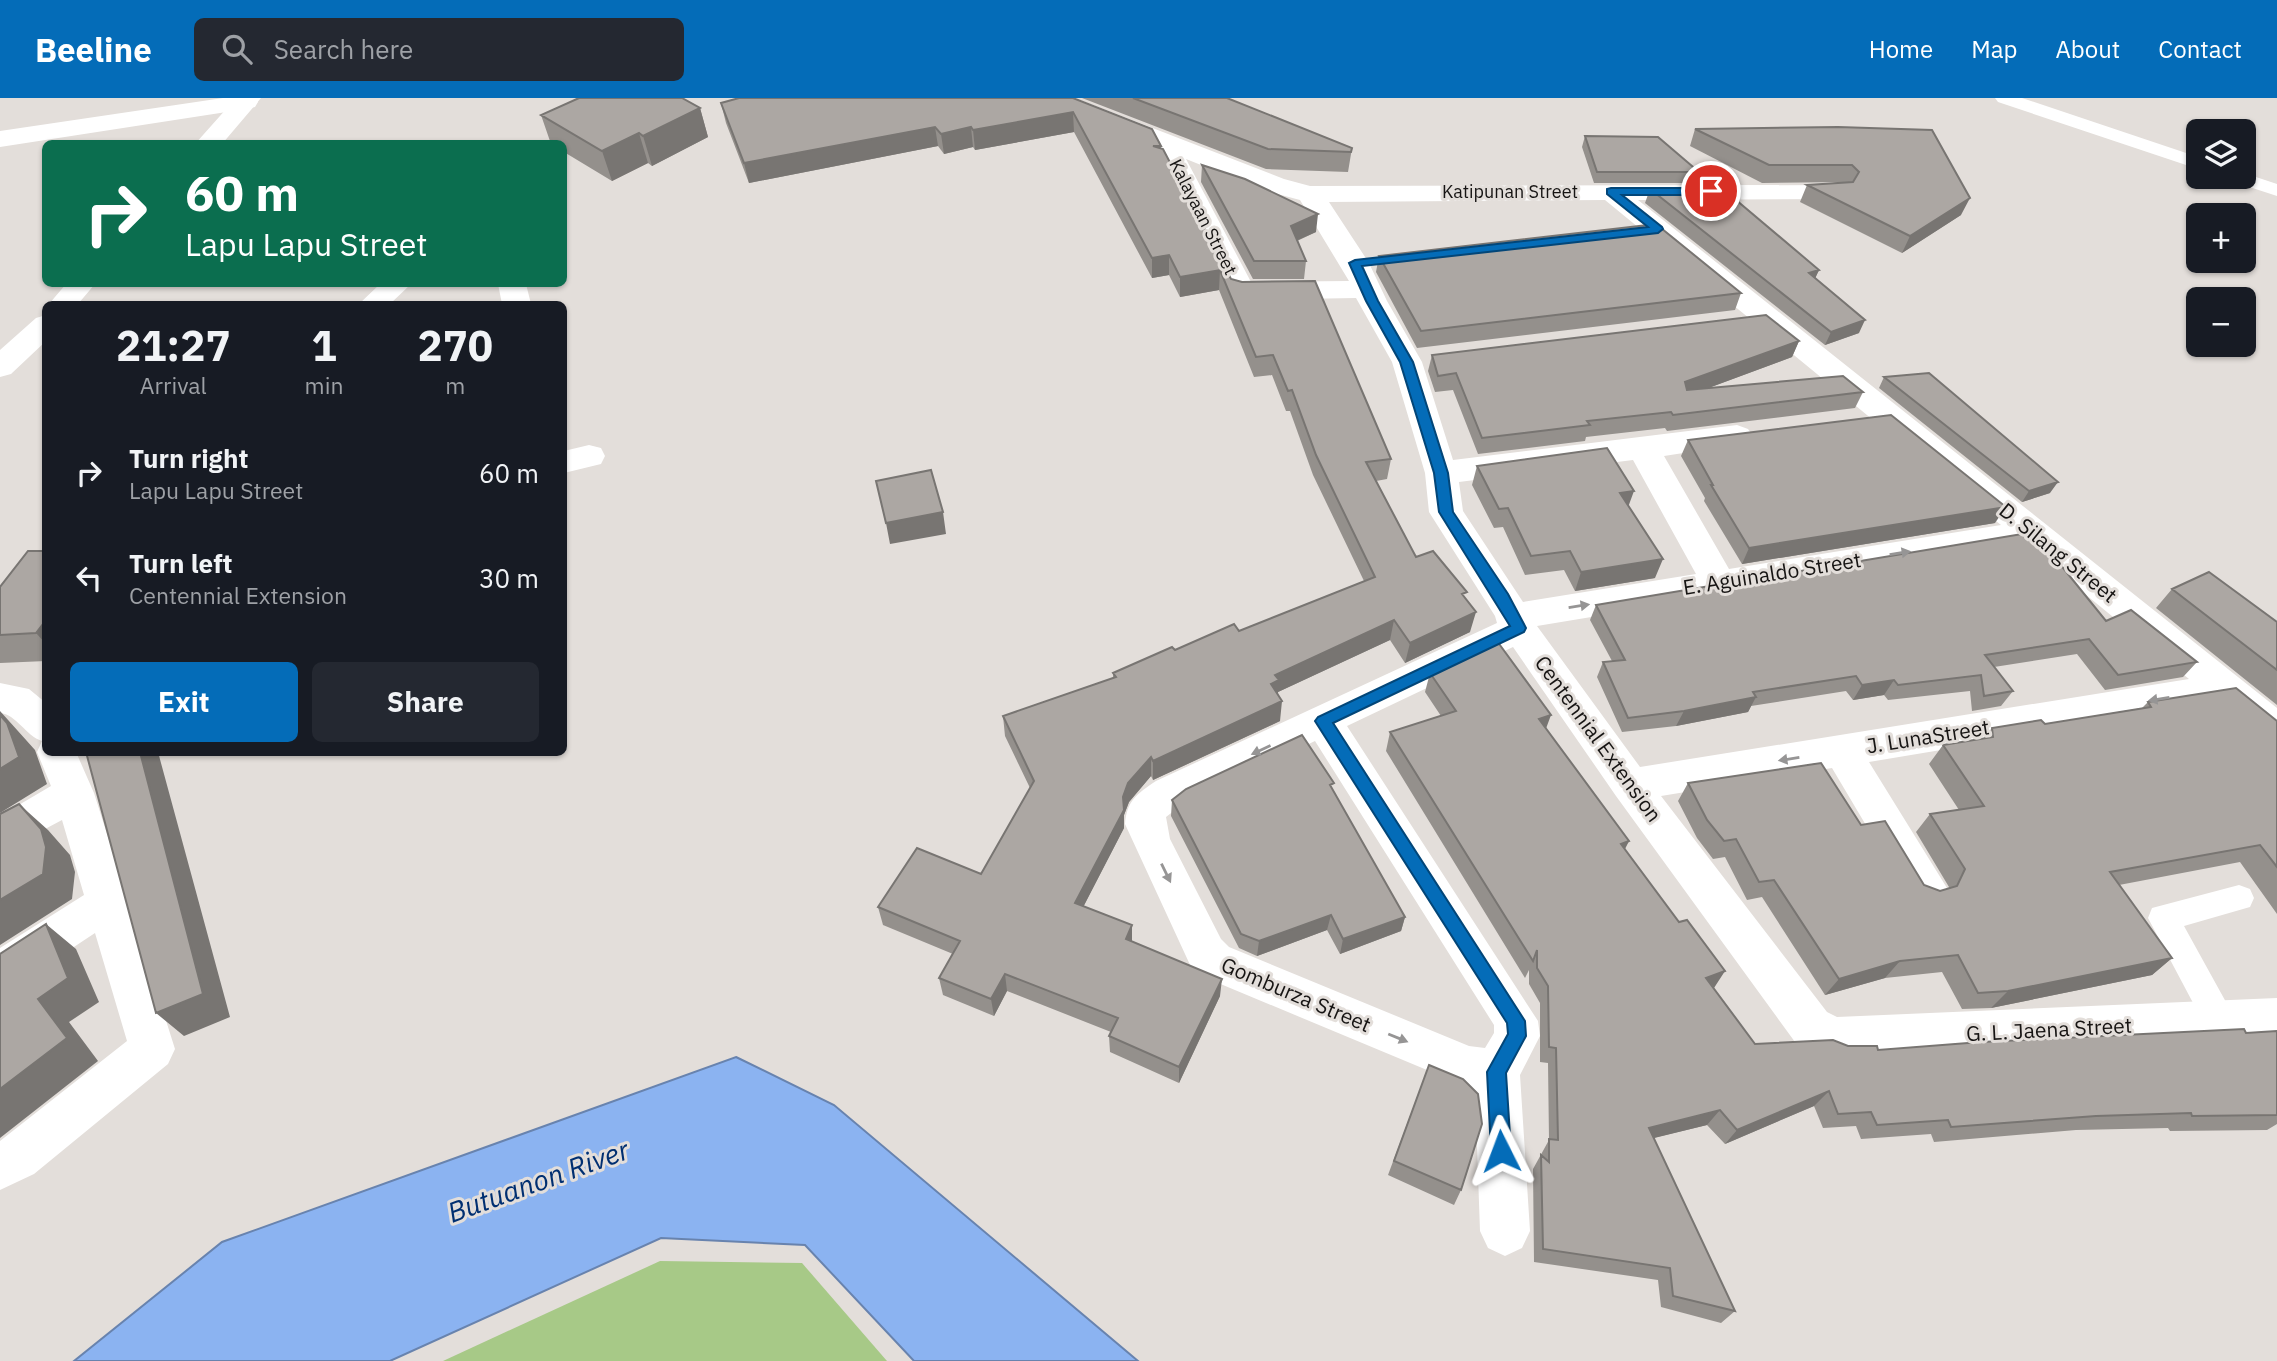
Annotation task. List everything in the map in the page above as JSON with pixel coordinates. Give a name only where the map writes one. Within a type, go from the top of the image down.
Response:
[{"type":"street","name":"Katipunan Street","points":[[1053,98],[1275,185],[1310,194],[1836,191]]},
{"type":"street","points":[[0,139],[247,100]]},
{"type":"street","points":[[212,140],[247,100]]},
{"type":"street","name":"Kalayaan Street","points":[[1166,143],[1241,291],[1368,271]]},
{"type":"street","name":"D. Silang Street","points":[[1611,192],[2277,730]]},
{"type":"street","name":"Centennial Extension","points":[[1310,194],[1368,271],[1420,360],[1446,512],[1503,598],[1515,622],[1630,785],[1801,1016],[1821,1034]]},
{"type":"street","points":[[1616,234],[1658,229]]},
{"type":"street","points":[[66,301],[78,287]]},
{"type":"street","points":[[377,301],[393,287]]},
{"type":"street","points":[[1726,323],[1768,318]]},
{"type":"street","points":[[0,366],[41,333]]},
{"type":"street","points":[[1849,422],[1890,417]]},
{"type":"street","points":[[1441,473],[1766,432]]},
{"type":"street","points":[[1643,448],[1719,583]]},
{"type":"street","name":"E. Aguinaldo Street","points":[[1146,809],[1170,792],[1323,721],[1515,622],[1719,583],[2032,532]]},
{"type":"street","name":"J. LunaStreet","points":[[1630,785],[2226,688]]},
{"type":"street","points":[[5,702],[42,725]]},
{"type":"street","points":[[1323,721],[1516,1021],[1517,1036],[1497,1072],[1505,1231]]},
{"type":"street","points":[[1842,751],[1926,888]]},
{"type":"street","points":[[0,1166],[17,1157],[152,1049],[74,793],[58,756]]},
{"type":"street","points":[[0,836],[74,793]]},
{"type":"street","name":"Gomburza Street","points":[[1146,809],[1145,824],[1150,840],[1206,953],[1214,961],[1468,1067],[1497,1072]]},
{"type":"street","points":[[0,972],[107,903]]},
{"type":"street","name":"G. L. Jaena Street","points":[[1821,1034],[1848,1039],[2277,1019]]},
{"type":"lane","points":[[2004,98],[2186,159]]},
{"type":"lane","points":[[2256,183],[2277,190]]},
{"type":"lane","points":[[2221,1021],[2163,918],[2239,898]]},
{"type":"green space","points":[[660,1261],[802,1263],[887,1361],[443,1361]]},
{"type":"water","name":"Butuanon River","points":[[736,1057],[834,1105],[1138,1361],[914,1361],[805,1245],[661,1238],[390,1361],[74,1361],[222,1242]]},
{"type":"building","points":[[579,98],[682,98],[700,108],[643,136],[639,133],[602,151],[541,115]]},
{"type":"building","points":[[739,98],[1073,98],[1152,129],[1161,146],[1153,146],[1163,149],[1231,279],[1242,282],[1315,281],[1391,459],[1366,462],[1416,557],[1433,551],[1467,592],[1462,594],[1476,612],[1410,643],[1394,620],[1275,675],[1279,680],[1271,684],[1282,701],[1153,761],[1151,757],[1128,783],[1123,797],[1124,810],[1075,903],[1132,925],[1126,939],[1222,979],[1179,1067],[1109,1036],[1118,1018],[1005,974],[991,999],[939,978],[960,941],[878,907],[917,848],[981,874],[1034,781],[1003,716],[1116,677],[1113,673],[1172,647],[1175,650],[1234,624],[1239,631],[1375,577],[1316,455],[1292,390],[1288,391],[1273,355],[1256,357],[1220,270],[1180,277],[1169,255],[1152,258],[1073,112],[941,134],[935,127],[744,163],[721,103]]},
{"type":"building","points":[[1133,98],[1227,98],[1352,148],[1351,152],[1268,149]]},
{"type":"building","points":[[1838,127],[1932,130],[1970,198],[1910,236],[1807,185],[1853,182],[1859,172],[1852,165],[1769,165],[1695,129]]},
{"type":"building","points":[[1585,136],[1658,137],[1699,172],[1597,172]]},
{"type":"building","points":[[1202,165],[1245,179],[1318,214],[1291,226],[1306,261],[1254,261]]},
{"type":"building","points":[[1650,189],[1723,189],[1819,270],[1809,273],[1865,320],[1831,332]]},
{"type":"building","points":[[1656,224],[1741,293],[1421,331],[1379,256]]},
{"type":"building","points":[[1766,315],[1799,341],[1685,382],[1687,390],[1843,376],[1863,392],[1673,415],[1671,412],[1587,421],[1590,425],[1482,438],[1456,373],[1438,376],[1432,355]]},
{"type":"building","points":[[1929,373],[2058,482],[2029,491],[1884,377]]},
{"type":"building","points":[[1891,415],[2006,507],[1749,548],[1711,485],[1688,440]]},
{"type":"building","points":[[1607,448],[1634,491],[1620,493],[1663,559],[1581,572],[1570,551],[1531,556],[1508,508],[1499,509],[1477,466]]},
{"type":"building","points":[[931,470],[943,512],[886,523],[876,481]]},
{"type":"building","points":[[2034,532],[2106,621],[2131,610],[2197,662],[2118,675],[2089,639],[1985,655],[2013,691],[1984,696],[1981,675],[1898,685],[1894,680],[1862,685],[1856,676],[1753,692],[1756,697],[1684,711],[1628,718],[1603,662],[1625,660],[1596,605]]},
{"type":"building","points":[[28,551],[42,551],[42,625],[36,633],[0,635],[0,587]]},
{"type":"building","points":[[2209,572],[2277,622],[2277,670],[2172,589]]},
{"type":"building","points":[[1497,641],[1551,715],[1539,719],[1629,841],[1621,844],[1679,922],[1687,920],[1725,971],[1706,978],[1755,1044],[1833,1040],[1848,1046],[1877,1046],[1878,1050],[2244,1029],[2246,1033],[2277,1031],[2277,1115],[2192,1116],[2191,1113],[2096,1116],[1951,1127],[1948,1120],[1877,1125],[1871,1112],[1838,1114],[1829,1091],[1737,1130],[1720,1110],[1649,1128],[1735,1311],[1673,1296],[1670,1268],[1543,1249],[1541,1155],[1549,1162],[1549,1139],[1558,1140],[1556,1048],[1549,1047],[1548,986],[1537,968],[1537,950],[1533,961],[1390,732],[1456,711],[1430,673]]},
{"type":"building","points":[[2236,688],[2277,721],[2277,867],[2260,845],[2110,872],[2172,958],[2008,991],[1978,993],[1958,955],[1900,961],[1839,979],[1774,880],[1759,882],[1736,839],[1724,841],[1707,820],[1688,783],[1821,763],[1861,825],[1885,821],[1924,885],[1940,891],[1957,886],[1965,869],[1930,814],[1984,806],[1943,745],[1993,737],[1992,728],[2041,720],[2045,724],[2151,707],[2148,702]]},
{"type":"building","points":[[0,715],[7,723],[19,757],[0,769]]},
{"type":"building","points":[[1302,735],[1334,783],[1330,785],[1405,917],[1343,939],[1331,915],[1259,941],[1241,934],[1172,800],[1186,789]]},
{"type":"building","points":[[87,756],[141,756],[203,994],[156,1013]]},
{"type":"building","points":[[19,804],[41,829],[46,847],[43,874],[0,900],[0,814]]},
{"type":"building","points":[[46,924],[68,978],[38,999],[67,1038],[0,1089],[0,954]]},
{"type":"building","points":[[1429,1065],[1463,1079],[1478,1094],[1482,1124],[1461,1190],[1394,1161]]},
{"type":"route","points":[[1501,1151],[1497,1072],[1517,1036],[1516,1021],[1323,721],[1519,628],[1503,598],[1446,512],[1441,473],[1406,362],[1372,301],[1355,263],[1658,229],[1611,192],[1711,191]]}]
